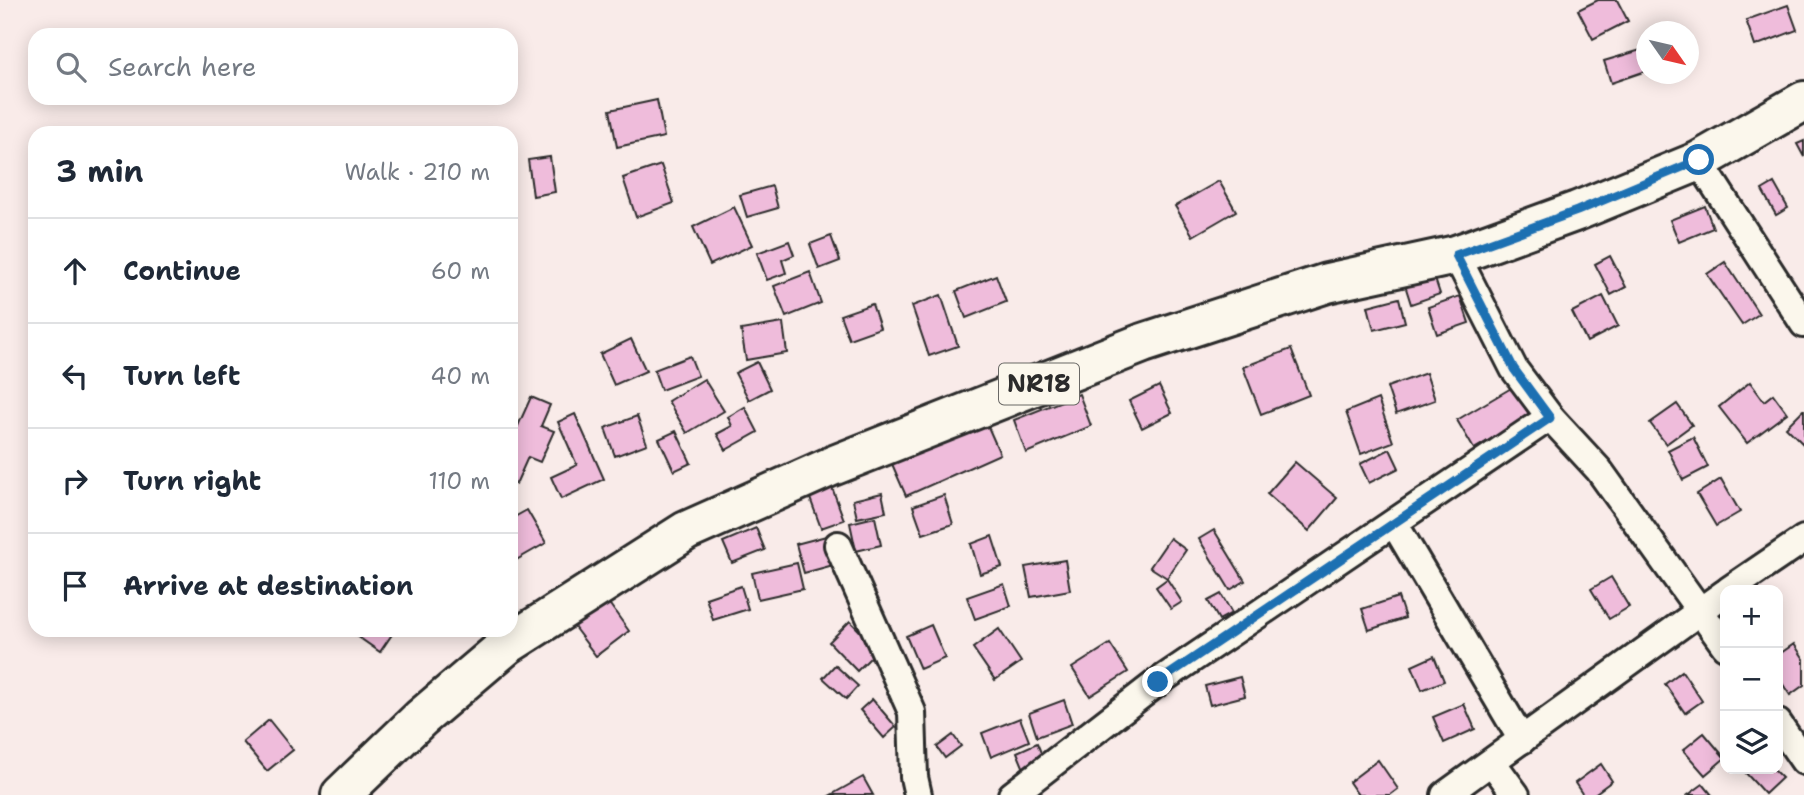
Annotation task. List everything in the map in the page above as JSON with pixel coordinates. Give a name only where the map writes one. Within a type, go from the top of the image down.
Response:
[{"type":"main road","name":"NR18","points":[[341,795],[421,718],[507,645],[686,531],[832,466],[1143,343],[1327,283],[1456,255],[1577,211],[1699,160],[1804,101]]},
{"type":"street","points":[[1699,160],[1804,324]]},
{"type":"street","points":[[1456,255],[1514,369],[1550,418],[1599,470],[1720,638]]},
{"type":"street","points":[[1012,795],[1158,682],[1550,418]]},
{"type":"street","points":[[1394,523],[1521,740]]},
{"type":"street","points":[[1737,585],[1804,539]]},
{"type":"street","points":[[838,545],[912,712],[914,776],[918,795]]},
{"type":"street","points":[[1446,795],[1720,597]]},
{"type":"street","points":[[1783,730],[1804,761]]},
{"type":"street","points":[[1492,762],[1516,795]]},
{"type":"building","points":[[1598,0],[1617,0],[1628,21],[1593,39],[1578,10]]},
{"type":"building","points":[[1788,5],[1797,30],[1755,46],[1746,20]]},
{"type":"building","points":[[1636,51],[1636,74],[1611,83],[1604,61]]},
{"type":"building","points":[[657,100],[664,137],[617,147],[610,110]]},
{"type":"building","points":[[1804,141],[1804,157],[1797,144]]},
{"type":"building","points":[[550,157],[555,192],[533,196],[528,160]]},
{"type":"building","points":[[661,165],[674,203],[636,217],[623,178]]},
{"type":"building","points":[[1219,181],[1236,211],[1193,236],[1175,206]]},
{"type":"building","points":[[1774,183],[1788,208],[1776,215],[1762,190]]},
{"type":"building","points":[[772,186],[778,208],[747,217],[740,195]]},
{"type":"building","points":[[1705,206],[1713,228],[1679,242],[1670,220]]},
{"type":"building","points":[[734,207],[752,245],[710,265],[693,227]]},
{"type":"building","points":[[831,236],[840,261],[819,269],[810,244]]},
{"type":"building","points":[[789,241],[794,255],[782,260],[786,273],[767,280],[757,253]]},
{"type":"building","points":[[1610,256],[1626,287],[1611,295],[1595,264]]},
{"type":"building","points":[[1725,262],[1759,314],[1742,325],[1707,274]]},
{"type":"building","points":[[810,272],[821,303],[786,317],[774,286]]},
{"type":"building","points":[[1433,273],[1440,294],[1411,304],[1404,282]]},
{"type":"building","points":[[996,275],[1006,302],[966,318],[956,291]]},
{"type":"building","points":[[941,295],[958,346],[929,356],[912,306]]},
{"type":"building","points":[[1460,296],[1469,323],[1437,334],[1428,307]]},
{"type":"building","points":[[1603,296],[1618,326],[1587,342],[1572,312]]},
{"type":"building","points":[[1399,298],[1405,322],[1374,330],[1368,306]]},
{"type":"building","points":[[872,304],[880,328],[849,339],[840,315]]},
{"type":"building","points":[[783,323],[787,353],[746,360],[741,330]]},
{"type":"building","points":[[631,339],[646,371],[614,385],[600,354]]},
{"type":"building","points":[[1291,349],[1309,395],[1261,414],[1243,367]]},
{"type":"building","points":[[690,356],[698,376],[661,390],[654,370]]},
{"type":"building","points":[[757,362],[770,389],[749,400],[735,373]]},
{"type":"building","points":[[1426,373],[1435,400],[1396,414],[1387,387]]},
{"type":"building","points":[[704,379],[724,411],[687,433],[668,401]]},
{"type":"building","points":[[1750,382],[1764,401],[1773,394],[1787,413],[1747,443],[1719,407]]},
{"type":"building","points":[[1159,386],[1172,413],[1142,428],[1129,401]]},
{"type":"building","points":[[1513,387],[1530,416],[1474,449],[1457,420]]},
{"type":"building","points":[[1079,394],[1091,426],[1026,453],[1014,420]]},
{"type":"building","points":[[531,397],[550,405],[541,426],[554,431],[540,462],[528,457],[518,480],[518,426]]},
{"type":"building","points":[[1378,399],[1393,442],[1361,454],[1346,412]]},
{"type":"building","points":[[1677,404],[1692,425],[1666,444],[1650,423]]},
{"type":"building","points":[[745,407],[758,432],[726,450],[717,434],[732,426],[728,417]]},
{"type":"building","points":[[1804,410],[1804,445],[1786,427]]},
{"type":"building","points":[[575,414],[604,479],[561,499],[551,477],[577,465],[558,422]]},
{"type":"building","points":[[637,416],[647,444],[615,456],[605,428]]},
{"type":"building","points":[[986,422],[1000,454],[906,496],[892,464]]},
{"type":"building","points":[[676,431],[691,463],[674,471],[659,439]]},
{"type":"building","points":[[1693,437],[1708,467],[1683,480],[1668,450]]},
{"type":"building","points":[[1390,449],[1399,468],[1369,483],[1360,464]]},
{"type":"building","points":[[1295,462],[1337,498],[1309,531],[1267,494]]},
{"type":"building","points":[[1721,479],[1740,512],[1716,526],[1697,494]]},
{"type":"building","points":[[830,482],[844,520],[821,528],[807,490]]},
{"type":"building","points":[[882,493],[886,512],[857,518],[853,500]]},
{"type":"building","points":[[944,495],[953,524],[923,534],[913,506]]},
{"type":"building","points":[[527,510],[546,543],[518,559],[518,515]]},
{"type":"building","points":[[875,517],[881,545],[856,551],[850,523]]},
{"type":"building","points":[[756,528],[765,550],[732,563],[723,542]]},
{"type":"building","points":[[1214,530],[1245,581],[1230,590],[1199,539]]},
{"type":"building","points":[[830,535],[837,564],[804,573],[796,544]]},
{"type":"building","points":[[992,536],[1002,567],[980,574],[971,544]]},
{"type":"building","points":[[1170,538],[1186,550],[1167,578],[1150,567]]},
{"type":"building","points":[[1065,560],[1070,590],[1031,597],[1025,567]]},
{"type":"building","points":[[797,563],[803,589],[758,599],[752,573]]},
{"type":"building","points":[[1611,577],[1629,607],[1609,619],[1591,589]]},
{"type":"building","points":[[1167,579],[1182,602],[1171,609],[1156,587]]},
{"type":"building","points":[[1004,584],[1011,606],[975,619],[967,597]]},
{"type":"building","points":[[741,586],[748,609],[713,620],[706,598]]},
{"type":"building","points":[[1221,594],[1232,613],[1219,620],[1208,601]]},
{"type":"building","points":[[1398,597],[1405,618],[1369,630],[1362,609]]},
{"type":"building","points":[[608,602],[629,631],[596,656],[574,627]]},
{"type":"building","points":[[850,621],[878,650],[857,671],[829,642]]},
{"type":"building","points":[[931,625],[945,658],[920,669],[906,636]]},
{"type":"building","points":[[999,629],[1021,662],[995,680],[973,648]]},
{"type":"building","points":[[358,637],[390,637],[380,652]]},
{"type":"building","points":[[1110,644],[1128,672],[1090,696],[1072,668]]},
{"type":"building","points":[[1794,644],[1804,659],[1804,685],[1790,695],[1783,684],[1783,652]]},
{"type":"building","points":[[1434,656],[1444,681],[1422,690],[1412,666]]},
{"type":"building","points":[[835,665],[858,686],[846,699],[823,678]]},
{"type":"building","points":[[1682,671],[1702,701],[1685,713],[1665,684]]},
{"type":"building","points":[[1240,677],[1245,696],[1210,705],[1205,686]]},
{"type":"building","points":[[872,699],[896,727],[884,738],[860,710]]},
{"type":"building","points":[[1064,700],[1072,724],[1037,737],[1029,713]]},
{"type":"building","points":[[1464,704],[1475,729],[1444,743],[1433,717]]},
{"type":"building","points":[[1020,718],[1029,741],[991,757],[982,733]]},
{"type":"building","points":[[269,720],[293,750],[267,771],[243,742]]},
{"type":"building","points":[[1704,733],[1720,752],[1720,762],[1705,775],[1683,750]]},
{"type":"building","points":[[953,735],[961,746],[945,758],[937,747]]},
{"type":"building","points":[[1037,743],[1046,765],[1026,774],[1017,752]]},
{"type":"building","points":[[1378,760],[1398,789],[1390,795],[1358,795],[1349,782]]},
{"type":"building","points":[[1601,764],[1612,781],[1593,795],[1583,795],[1575,783]]},
{"type":"building","points":[[1747,774],[1778,774],[1782,778],[1765,794]]},
{"type":"building","points":[[863,777],[873,795],[831,795]]},
{"type":"building","points":[[1703,784],[1712,795],[1688,795]]},
{"type":"route","points":[[1158,682],[1550,418],[1514,369],[1456,255],[1577,211],[1699,160]]}]
